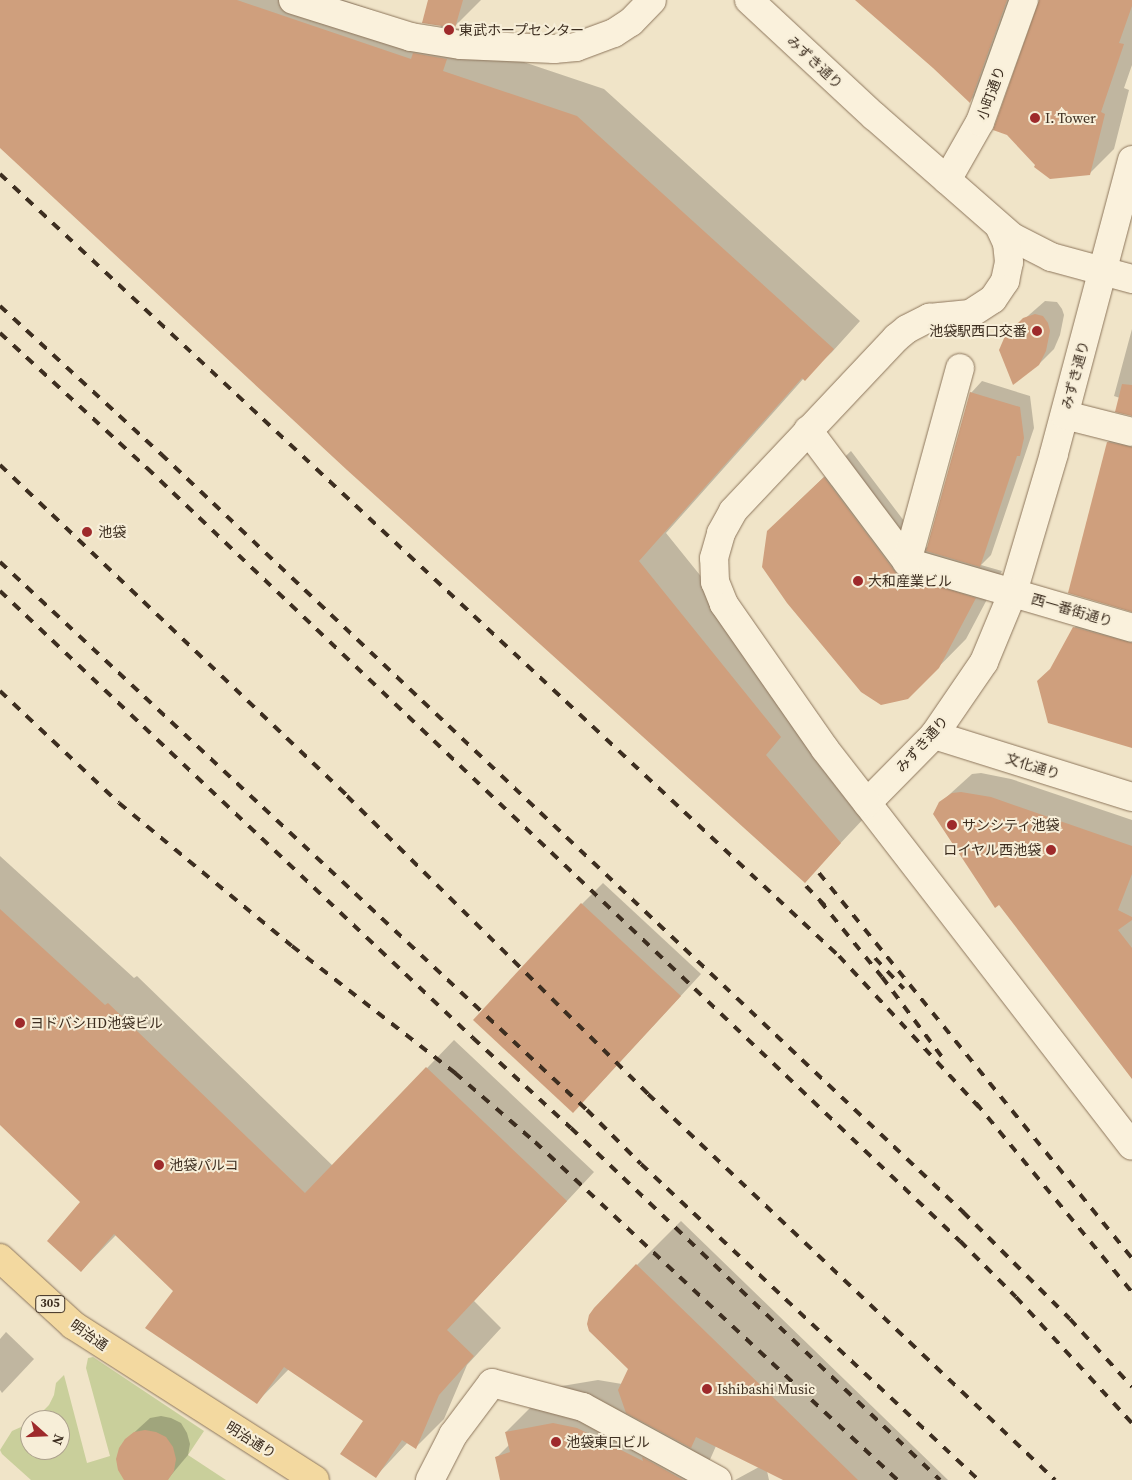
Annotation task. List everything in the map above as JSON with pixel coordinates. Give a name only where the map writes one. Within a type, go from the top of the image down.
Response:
[{"type":"main road","name":"明治通","points":[[0,1258],[73,1325],[188,1400]]},
{"type":"main road","name":"明治通り","points":[[188,1400],[315,1480]]},
{"type":"street","points":[[309,3],[411,37],[461,45],[554,49],[576,47],[614,33],[630,22],[652,0]]},
{"type":"street","name":"みずき通り","points":[[749,0],[1000,228],[1031,248],[1051,257],[1103,270]]},
{"type":"street","name":"小町通り","points":[[947,180],[980,122],[1024,0]]},
{"type":"street","name":"みずき通り","points":[[867,803],[934,735],[984,662],[1013,592],[1065,415],[1132,160]]},
{"type":"street","points":[[1000,228],[1007,243],[1009,262],[1005,280],[994,299],[970,314],[929,318],[907,329],[808,430],[733,511],[721,533],[714,558],[715,582],[724,604],[825,749],[1132,1146]]},
{"type":"street","points":[[1103,270],[1132,279]]},
{"type":"street","points":[[907,562],[960,368]]},
{"type":"street","points":[[1065,415],[1132,432]]},
{"type":"street","points":[[808,430],[907,562]]},
{"type":"street","name":"西一番街通り","points":[[907,562],[1132,628]]},
{"type":"street","name":"文化通り","points":[[934,735],[1132,797]]},
{"type":"street","points":[[430,1480],[453,1435],[492,1383],[582,1407],[717,1480]]},
{"type":"green space","points":[[93,1357],[204,1431],[188,1455],[226,1480],[31,1480],[0,1450],[12,1431],[20,1427],[20,1460],[70,1460],[70,1410],[44,1410],[54,1395],[56,1383],[64,1375],[87,1463],[110,1456],[86,1368],[88,1358]]},
{"type":"building","points":[[0,0],[237,0],[411,59],[413,53],[447,59],[443,71],[577,116],[834,349],[805,381],[802,378],[639,561],[781,737],[766,755],[841,843],[805,883],[347,470],[0,148]]},
{"type":"building","points":[[428,0],[463,0],[455,28],[422,23]]},
{"type":"building","points":[[855,0],[1007,0],[970,103],[933,68]]},
{"type":"building","points":[[1039,0],[1132,0],[1132,6],[1119,43],[1124,44],[1101,112],[1105,114],[1090,175],[1050,179],[1034,167],[1035,165],[1007,135],[993,130]]},
{"type":"building","points":[[1035,314],[1043,316],[1048,323],[1050,331],[1046,351],[1039,365],[1013,385],[999,350],[1005,336],[1023,318]]},
{"type":"building","points":[[1122,384],[1132,385],[1132,416],[1115,412]]},
{"type":"building","points":[[970,392],[1020,407],[1024,438],[1020,456],[1017,456],[980,567],[926,551]]},
{"type":"building","points":[[1107,442],[1132,447],[1132,612],[1068,593]]},
{"type":"building","name":"大和産業ビル","points":[[824,477],[896,573],[976,598],[939,668],[908,699],[881,705],[861,692],[787,603],[762,567],[767,531]]},
{"type":"building","points":[[1073,627],[1132,643],[1132,748],[1048,723],[1037,681],[1050,669]]},
{"type":"building","points":[[961,792],[991,797],[1132,846],[1132,874],[1118,910],[1132,917],[1132,920],[1118,930],[1132,948],[1132,1079],[999,905],[995,908],[933,814],[939,802],[952,793]]},
{"type":"building","points":[[581,903],[681,996],[573,1113],[473,1020]]},
{"type":"building","name":"池袋パルコ","points":[[0,909],[105,1005],[108,1003],[305,1193],[426,1067],[567,1201],[447,1330],[474,1356],[439,1395],[416,1449],[402,1440],[376,1478],[340,1454],[363,1421],[284,1367],[257,1404],[145,1328],[173,1291],[114,1234],[81,1272],[47,1241],[80,1202],[0,1125]]},
{"type":"building","points":[[636,1264],[858,1480],[783,1480],[696,1437],[691,1448],[626,1413],[618,1390],[628,1369],[589,1331],[587,1324],[589,1315],[594,1308]]},
{"type":"building","name":"池袋東口ビル","points":[[553,1423],[577,1428],[643,1461],[642,1457],[683,1480],[500,1480],[495,1457],[510,1452],[505,1432]]},
{"type":"building","points":[[145,1430],[156,1432],[166,1437],[173,1447],[176,1459],[174,1471],[168,1480],[124,1480],[118,1470],[116,1459],[119,1448],[125,1439],[134,1432]]},
{"type":"railway","points":[[0,174],[839,956],[979,1107]]},
{"type":"railway","points":[[0,306],[161,454],[963,1212],[1070,1319],[1132,1387]]},
{"type":"railway","points":[[0,333],[147,468],[960,1241],[1016,1297],[1132,1423]]},
{"type":"railway","points":[[0,465],[347,796],[648,1094],[1055,1480]]},
{"type":"railway","points":[[0,562],[587,1110],[641,1164],[979,1480]]},
{"type":"railway","points":[[0,591],[473,1038],[571,1128],[940,1480]]},
{"type":"railway","points":[[0,691],[119,803],[292,946],[455,1073],[535,1142],[898,1480]]},
{"type":"railway","points":[[819,873],[1132,1258]]},
{"type":"railway","points":[[806,886],[825,906]]},
{"type":"railway","points":[[820,901],[882,977],[945,1061]]},
{"type":"railway","points":[[875,958],[904,989]]},
{"type":"railway","points":[[976,1103],[1132,1292]]},
{"type":"place","name":"東武ホープセンター","points":[[449,30]]},
{"type":"place","name":"I. Tower","points":[[1035,118]]},
{"type":"place","name":"池袋駅西口交番","points":[[1037,331]]},
{"type":"place","name":"池袋","points":[[87,532]]},
{"type":"place","name":"大和産業ビル","points":[[858,581]]},
{"type":"place","name":"サンシティ池袋","points":[[952,825]]},
{"type":"place","name":"ロイヤル西池袋","points":[[1051,850]]},
{"type":"place","name":"ヨドバシHD池袋ビル","points":[[20,1023]]},
{"type":"place","name":"池袋パルコ","points":[[159,1165]]},
{"type":"place","name":"Ishibashi Music","points":[[707,1389]]},
{"type":"place","name":"池袋東口ビル","points":[[556,1442]]}]
